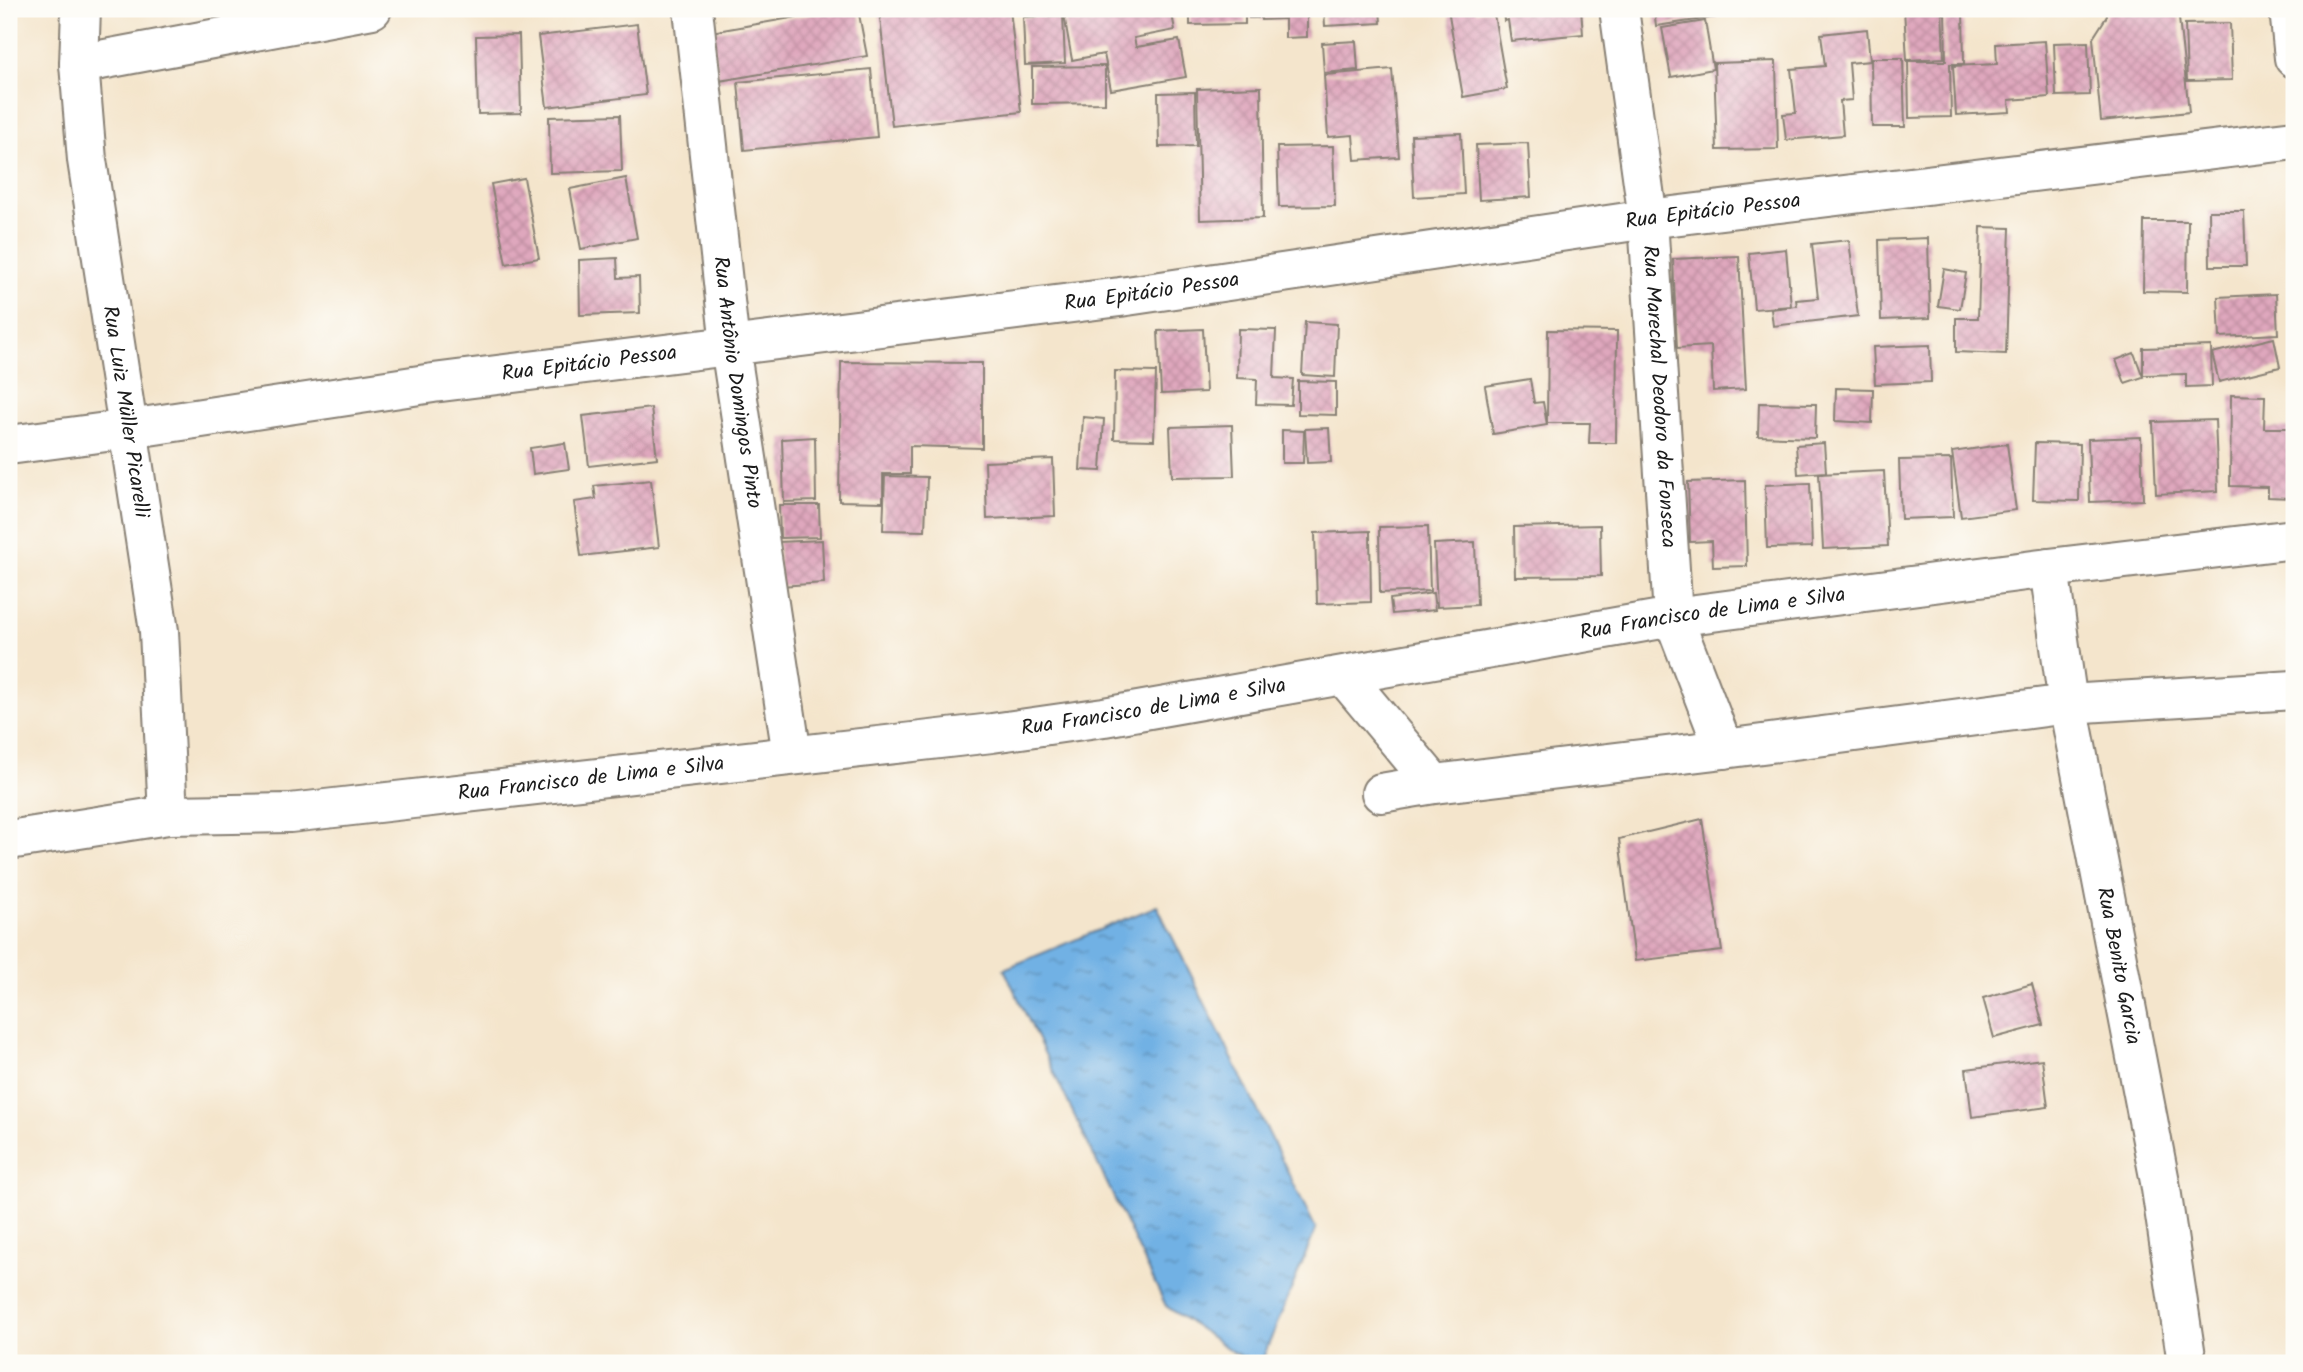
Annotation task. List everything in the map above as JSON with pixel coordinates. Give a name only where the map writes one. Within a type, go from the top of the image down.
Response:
[{"type":"street","name":"Rua Luiz Müller Picarelli","points":[[81,9],[79,64],[87,160],[159,631],[168,815]]},
{"type":"street","points":[[79,64],[372,9]]},
{"type":"street","name":"Rua Antônio Domingos Pinto","points":[[693,9],[730,346],[792,755]]},
{"type":"street","name":"Rua Marechal Deodoro da Fonseca","points":[[1619,9],[1648,219],[1673,617],[1724,749]]},
{"type":"street","points":[[2289,9],[2294,58]]},
{"type":"street","name":"Rua Epitácio Pessoa","points":[[9,445],[433,383],[1120,297],[1648,219],[2294,140]]},
{"type":"street","name":"Rua Francisco de Lima e Silva","points":[[9,840],[168,815],[290,813],[992,733],[1104,717],[1673,617],[2294,539]]},
{"type":"street","name":"Rua Benito Garcia","points":[[2049,568],[2068,704],[2160,1182],[2187,1363]]},
{"type":"street","points":[[1344,676],[1434,784]]},
{"type":"street","points":[[1381,793],[1434,784],[2068,704],[2294,690]]},
{"type":"water","points":[[1157,906],[1316,1229],[1261,1363],[1249,1363],[1166,1306],[1004,969]]},
{"type":"building","points":[[843,9],[858,9],[867,56],[719,81],[711,32]]},
{"type":"building","points":[[879,9],[1010,9],[1021,112],[892,126]]},
{"type":"building","points":[[1063,9],[1171,9],[1175,30],[1134,38],[1136,47],[1179,40],[1186,77],[1111,90],[1104,54],[1072,60]]},
{"type":"building","points":[[1190,9],[1245,9],[1245,24],[1190,25]]},
{"type":"building","points":[[1249,9],[1258,9],[1258,18],[1249,18]]},
{"type":"building","points":[[1261,9],[1307,9],[1307,37],[1285,38],[1285,19],[1261,20]]},
{"type":"building","points":[[1324,9],[1380,9],[1381,23],[1325,26]]},
{"type":"building","points":[[1448,9],[1476,9],[1476,12],[1493,9],[1507,89],[1463,97]]},
{"type":"building","points":[[1503,9],[1581,9],[1583,34],[1511,41],[1508,20],[1504,21]]},
{"type":"building","points":[[1654,9],[1715,9],[1717,17],[1656,26]]},
{"type":"building","points":[[1904,9],[1942,9],[1944,58],[1907,60]]},
{"type":"building","points":[[1945,9],[1963,9],[1964,64],[1950,64],[1951,117],[1909,118],[1908,61],[1946,61]]},
{"type":"building","points":[[2106,9],[2178,9],[2189,112],[2101,121],[2093,38],[2107,16]]},
{"type":"building","points":[[1063,15],[1065,63],[1025,65],[1023,17]]},
{"type":"building","points":[[1705,21],[1713,69],[1671,77],[1662,28]]},
{"type":"building","points":[[2230,23],[2232,80],[2187,81],[2185,24]]},
{"type":"building","points":[[637,24],[646,95],[547,107],[538,36]]},
{"type":"building","points":[[1867,29],[1870,61],[1849,63],[1852,100],[1840,101],[1843,135],[1786,140],[1783,114],[1796,113],[1791,69],[1825,66],[1821,34]]},
{"type":"building","points":[[519,35],[521,113],[478,114],[476,36]]},
{"type":"building","points":[[1356,41],[1358,70],[1324,73],[1322,43]]},
{"type":"building","points":[[2045,41],[2049,97],[2009,100],[2010,112],[1956,115],[1953,66],[1997,64],[1996,44]]},
{"type":"building","points":[[2088,42],[2090,95],[2056,96],[2054,43]]},
{"type":"building","points":[[1871,58],[1903,58],[1905,127],[1872,127]]},
{"type":"building","points":[[1776,61],[1778,149],[1717,150],[1714,63]]},
{"type":"building","points":[[1105,66],[1105,103],[1032,104],[1032,67]]},
{"type":"building","points":[[871,69],[877,137],[744,150],[738,82]]},
{"type":"building","points":[[1392,69],[1399,157],[1355,160],[1353,135],[1328,137],[1324,75]]},
{"type":"building","points":[[1261,87],[1263,218],[1200,220],[1197,89]]},
{"type":"building","points":[[1195,92],[1196,146],[1159,147],[1158,93]]},
{"type":"building","points":[[620,115],[622,171],[550,173],[549,117]]},
{"type":"building","points":[[1461,133],[1464,194],[1414,197],[1411,135]]},
{"type":"building","points":[[1528,143],[1531,197],[1479,200],[1476,145]]},
{"type":"building","points":[[1333,146],[1335,206],[1279,207],[1277,147]]},
{"type":"building","points":[[524,178],[539,258],[506,264],[491,184]]},
{"type":"building","points":[[626,178],[637,238],[581,249],[570,189]]},
{"type":"building","points":[[2209,211],[2244,211],[2246,266],[2210,266]]},
{"type":"building","points":[[2144,221],[2188,221],[2187,292],[2143,291]]},
{"type":"building","points":[[1981,227],[2010,228],[2006,354],[1956,352],[1956,318],[1978,318]]},
{"type":"building","points":[[1928,238],[1930,318],[1881,320],[1879,240]]},
{"type":"building","points":[[1849,240],[1858,316],[1773,326],[1771,309],[1797,306],[1796,300],[1818,298],[1812,244]]},
{"type":"building","points":[[1786,249],[1791,306],[1754,309],[1749,253]]},
{"type":"building","points":[[1739,256],[1746,389],[1713,391],[1711,346],[1677,348],[1673,259]]},
{"type":"building","points":[[617,258],[618,278],[639,277],[640,313],[580,315],[579,260]]},
{"type":"building","points":[[1944,269],[1966,273],[1960,309],[1938,306]]},
{"type":"building","points":[[2276,294],[2278,334],[2220,337],[2218,297]]},
{"type":"building","points":[[1305,322],[1337,324],[1335,377],[1302,375]]},
{"type":"building","points":[[1203,329],[1206,392],[1161,394],[1158,331]]},
{"type":"building","points":[[1238,329],[1276,330],[1274,378],[1293,379],[1291,405],[1256,404],[1257,379],[1237,378]]},
{"type":"building","points":[[1548,330],[1617,331],[1616,443],[1589,443],[1590,423],[1547,423]]},
{"type":"building","points":[[2274,338],[2280,367],[2219,382],[2212,353]]},
{"type":"building","points":[[1930,345],[1931,382],[1875,384],[1873,347]]},
{"type":"building","points":[[2211,346],[2212,386],[2186,387],[2186,374],[2143,375],[2143,348]]},
{"type":"building","points":[[2134,353],[2143,377],[2125,383],[2116,360]]},
{"type":"building","points":[[841,362],[982,363],[982,448],[910,446],[910,474],[883,474],[883,502],[839,501]]},
{"type":"building","points":[[1115,371],[1156,372],[1154,440],[1114,439]]},
{"type":"building","points":[[1530,379],[1534,403],[1543,402],[1547,425],[1493,434],[1485,386]]},
{"type":"building","points":[[1298,381],[1336,382],[1336,415],[1298,414]]},
{"type":"building","points":[[1836,388],[1873,389],[1872,423],[1835,421]]},
{"type":"building","points":[[2231,395],[2265,396],[2264,428],[2292,428],[2291,498],[2268,497],[2268,487],[2230,486]]},
{"type":"building","points":[[1759,403],[1816,404],[1815,438],[1758,436]]},
{"type":"building","points":[[651,408],[657,458],[589,466],[583,416]]},
{"type":"building","points":[[1083,417],[1104,419],[1101,471],[1080,470]]},
{"type":"building","points":[[2215,420],[2218,491],[2156,494],[2153,422]]},
{"type":"building","points":[[1232,425],[1234,476],[1172,477],[1170,427]]},
{"type":"building","points":[[1329,428],[1331,462],[1307,463],[1305,429]]},
{"type":"building","points":[[1282,430],[1304,431],[1303,463],[1282,463]]},
{"type":"building","points":[[815,437],[816,501],[784,502],[782,439]]},
{"type":"building","points":[[2141,437],[2143,500],[2090,502],[2088,439]]},
{"type":"building","points":[[565,443],[569,469],[533,474],[530,448]]},
{"type":"building","points":[[1824,443],[1826,472],[1798,474],[1796,445]]},
{"type":"building","points":[[2035,443],[2080,444],[2079,501],[2033,500]]},
{"type":"building","points":[[2007,444],[2016,510],[1961,517],[1952,452]]},
{"type":"building","points":[[1053,459],[1055,516],[987,519],[985,462]]},
{"type":"building","points":[[1951,459],[1953,517],[1901,519],[1899,460]]},
{"type":"building","points":[[1884,471],[1888,546],[1823,549],[1819,474]]},
{"type":"building","points":[[885,476],[927,477],[925,531],[883,530]]},
{"type":"building","points":[[651,480],[659,547],[581,556],[574,502],[596,499],[594,486]]},
{"type":"building","points":[[1745,480],[1747,566],[1713,567],[1712,541],[1690,542],[1688,482]]},
{"type":"building","points":[[1810,483],[1812,547],[1767,548],[1765,485]]},
{"type":"building","points":[[779,505],[819,505],[820,537],[780,538]]},
{"type":"building","points":[[1600,525],[1601,576],[1515,577],[1514,527]]},
{"type":"building","points":[[1428,526],[1430,591],[1380,593],[1379,527]]},
{"type":"building","points":[[1370,531],[1371,602],[1317,604],[1315,533]]},
{"type":"building","points":[[822,540],[824,583],[780,586],[778,542]]},
{"type":"building","points":[[1475,542],[1477,605],[1437,607],[1434,544]]},
{"type":"building","points":[[1433,593],[1435,610],[1392,614],[1390,599]]},
{"type":"building","points":[[1702,819],[1722,951],[1635,961],[1619,839]]},
{"type":"building","points":[[2032,984],[2043,1025],[1994,1038],[1983,998]]},
{"type":"building","points":[[2042,1059],[2048,1107],[1972,1117],[1966,1069]]}]
